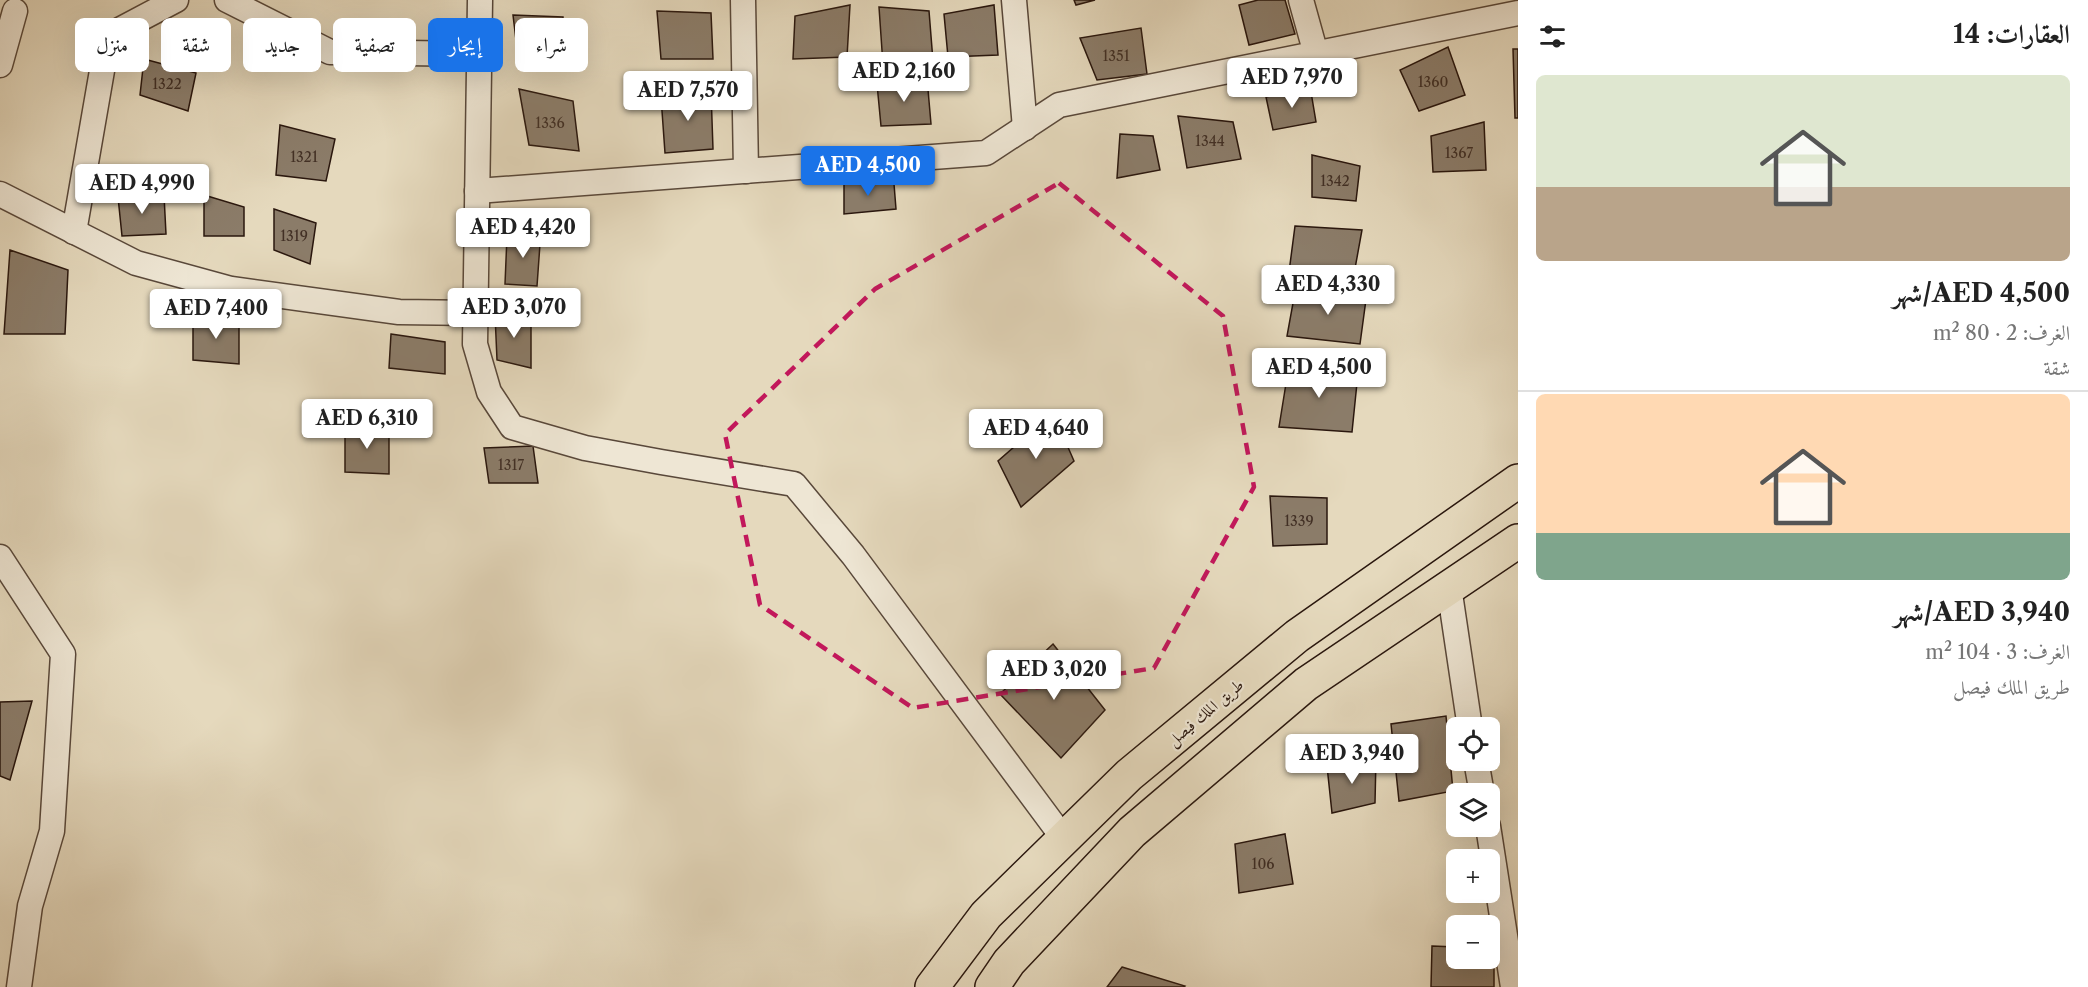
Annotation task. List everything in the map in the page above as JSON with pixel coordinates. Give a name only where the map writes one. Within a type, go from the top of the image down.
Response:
[{"type":"main road","name":"طريق الملك فيصل","points":[[932,987],[986,915],[1129,775],[1297,636],[1518,481]]},
{"type":"main road","points":[[992,987],[1009,962],[1132,832],[1306,684],[1518,541]]},
{"type":"street","points":[[74,232],[108,36],[177,0]]},
{"type":"street","points":[[227,0],[330,52],[428,53]]},
{"type":"street","points":[[480,0],[480,18]]},
{"type":"street","points":[[743,0],[746,171]]},
{"type":"street","points":[[1014,0],[1025,128]]},
{"type":"street","points":[[1301,0],[1316,54]]},
{"type":"street","points":[[0,65],[15,12]]},
{"type":"street","points":[[477,191],[986,153],[1059,105],[1518,13]]},
{"type":"street","points":[[479,72],[475,344],[489,392],[512,427],[585,447],[794,484],[853,555],[1064,839]]},
{"type":"street","points":[[0,194],[136,263],[231,289],[399,312],[476,313]]},
{"type":"street","points":[[0,557],[63,654],[52,831],[30,906],[19,987]]},
{"type":"street","points":[[1449,587],[1468,717]]},
{"type":"street","points":[[1490,837],[1513,987]]},
{"type":"highlighted area","points":[[1059,183],[1223,316],[1254,487],[1154,668],[913,708],[760,605],[725,434],[875,289]]},
{"type":"building","points":[[1074,0],[1095,0],[1076,5]]},
{"type":"building","points":[[1258,0],[1285,0],[1295,34],[1249,45],[1239,5]]},
{"type":"building","points":[[850,5],[847,57],[793,59],[795,16]]},
{"type":"building","points":[[994,5],[998,55],[948,57],[944,14]]},
{"type":"building","points":[[879,7],[929,11],[933,61],[883,65]]},
{"type":"building","points":[[657,11],[711,13],[713,59],[661,59]]},
{"type":"building","points":[[513,15],[563,17],[515,18],[515,32]]},
{"type":"building","points":[[1141,28],[1147,74],[1097,80],[1080,38]]},
{"type":"building","points":[[1448,47],[1465,95],[1419,111],[1400,70]]},
{"type":"building","points":[[1513,49],[1518,49],[1518,118],[1515,118]]},
{"type":"building","points":[[149,60],[161,64],[161,72],[196,73],[188,111],[140,95],[143,72],[149,72]]},
{"type":"building","points":[[927,78],[931,124],[881,126],[877,84]]},
{"type":"building","points":[[1310,86],[1316,122],[1273,130],[1266,97]]},
{"type":"building","points":[[519,89],[573,101],[579,151],[529,145]]},
{"type":"building","points":[[711,91],[713,149],[665,153],[661,97]]},
{"type":"building","points":[[1178,116],[1233,122],[1241,159],[1187,168]]},
{"type":"building","points":[[1484,122],[1486,170],[1433,172],[1431,136]]},
{"type":"building","points":[[280,125],[335,139],[326,181],[276,175]]},
{"type":"building","points":[[1120,134],[1153,136],[1160,170],[1117,178]]},
{"type":"building","points":[[1312,155],[1360,166],[1356,201],[1312,197]]},
{"type":"building","points":[[844,182],[894,184],[896,209],[844,214]]},
{"type":"building","points":[[164,195],[166,234],[122,236],[118,197]]},
{"type":"building","points":[[204,195],[244,207],[244,236],[204,236]]},
{"type":"building","points":[[274,209],[316,223],[310,264],[274,250]]},
{"type":"building","points":[[1295,226],[1362,230],[1354,274],[1289,272]]},
{"type":"building","points":[[541,230],[537,286],[505,284],[507,236]]},
{"type":"building","points":[[10,250],[68,270],[65,334],[4,334]]},
{"type":"building","points":[[1295,292],[1367,292],[1360,344],[1287,336]]},
{"type":"building","points":[[495,314],[531,316],[531,368],[497,360]]},
{"type":"building","points":[[193,316],[239,320],[239,364],[193,360]]},
{"type":"building","points":[[391,334],[445,342],[445,374],[389,368]]},
{"type":"building","points":[[1289,365],[1358,373],[1352,432],[1279,427]]},
{"type":"building","points":[[1053,413],[1074,461],[1021,507],[998,461]]},
{"type":"building","points":[[345,424],[389,430],[389,474],[345,472]]},
{"type":"building","points":[[533,446],[538,483],[489,483],[484,448]]},
{"type":"building","points":[[1270,496],[1327,498],[1327,544],[1273,546]]},
{"type":"building","points":[[1053,644],[1105,710],[1061,758],[1000,694]]},
{"type":"building","points":[[32,701],[10,780],[0,776],[0,702]]},
{"type":"building","points":[[1446,716],[1446,771],[1451,771],[1452,783],[1446,783],[1446,792],[1399,801],[1391,724]]},
{"type":"building","points":[[1376,758],[1375,803],[1332,813],[1327,766]]},
{"type":"building","points":[[1285,834],[1293,884],[1239,893],[1235,844]]},
{"type":"building","points":[[1432,946],[1446,947],[1446,969],[1494,969],[1494,987],[1431,987]]},
{"type":"building","points":[[1122,967],[1185,986],[1107,987]]}]
